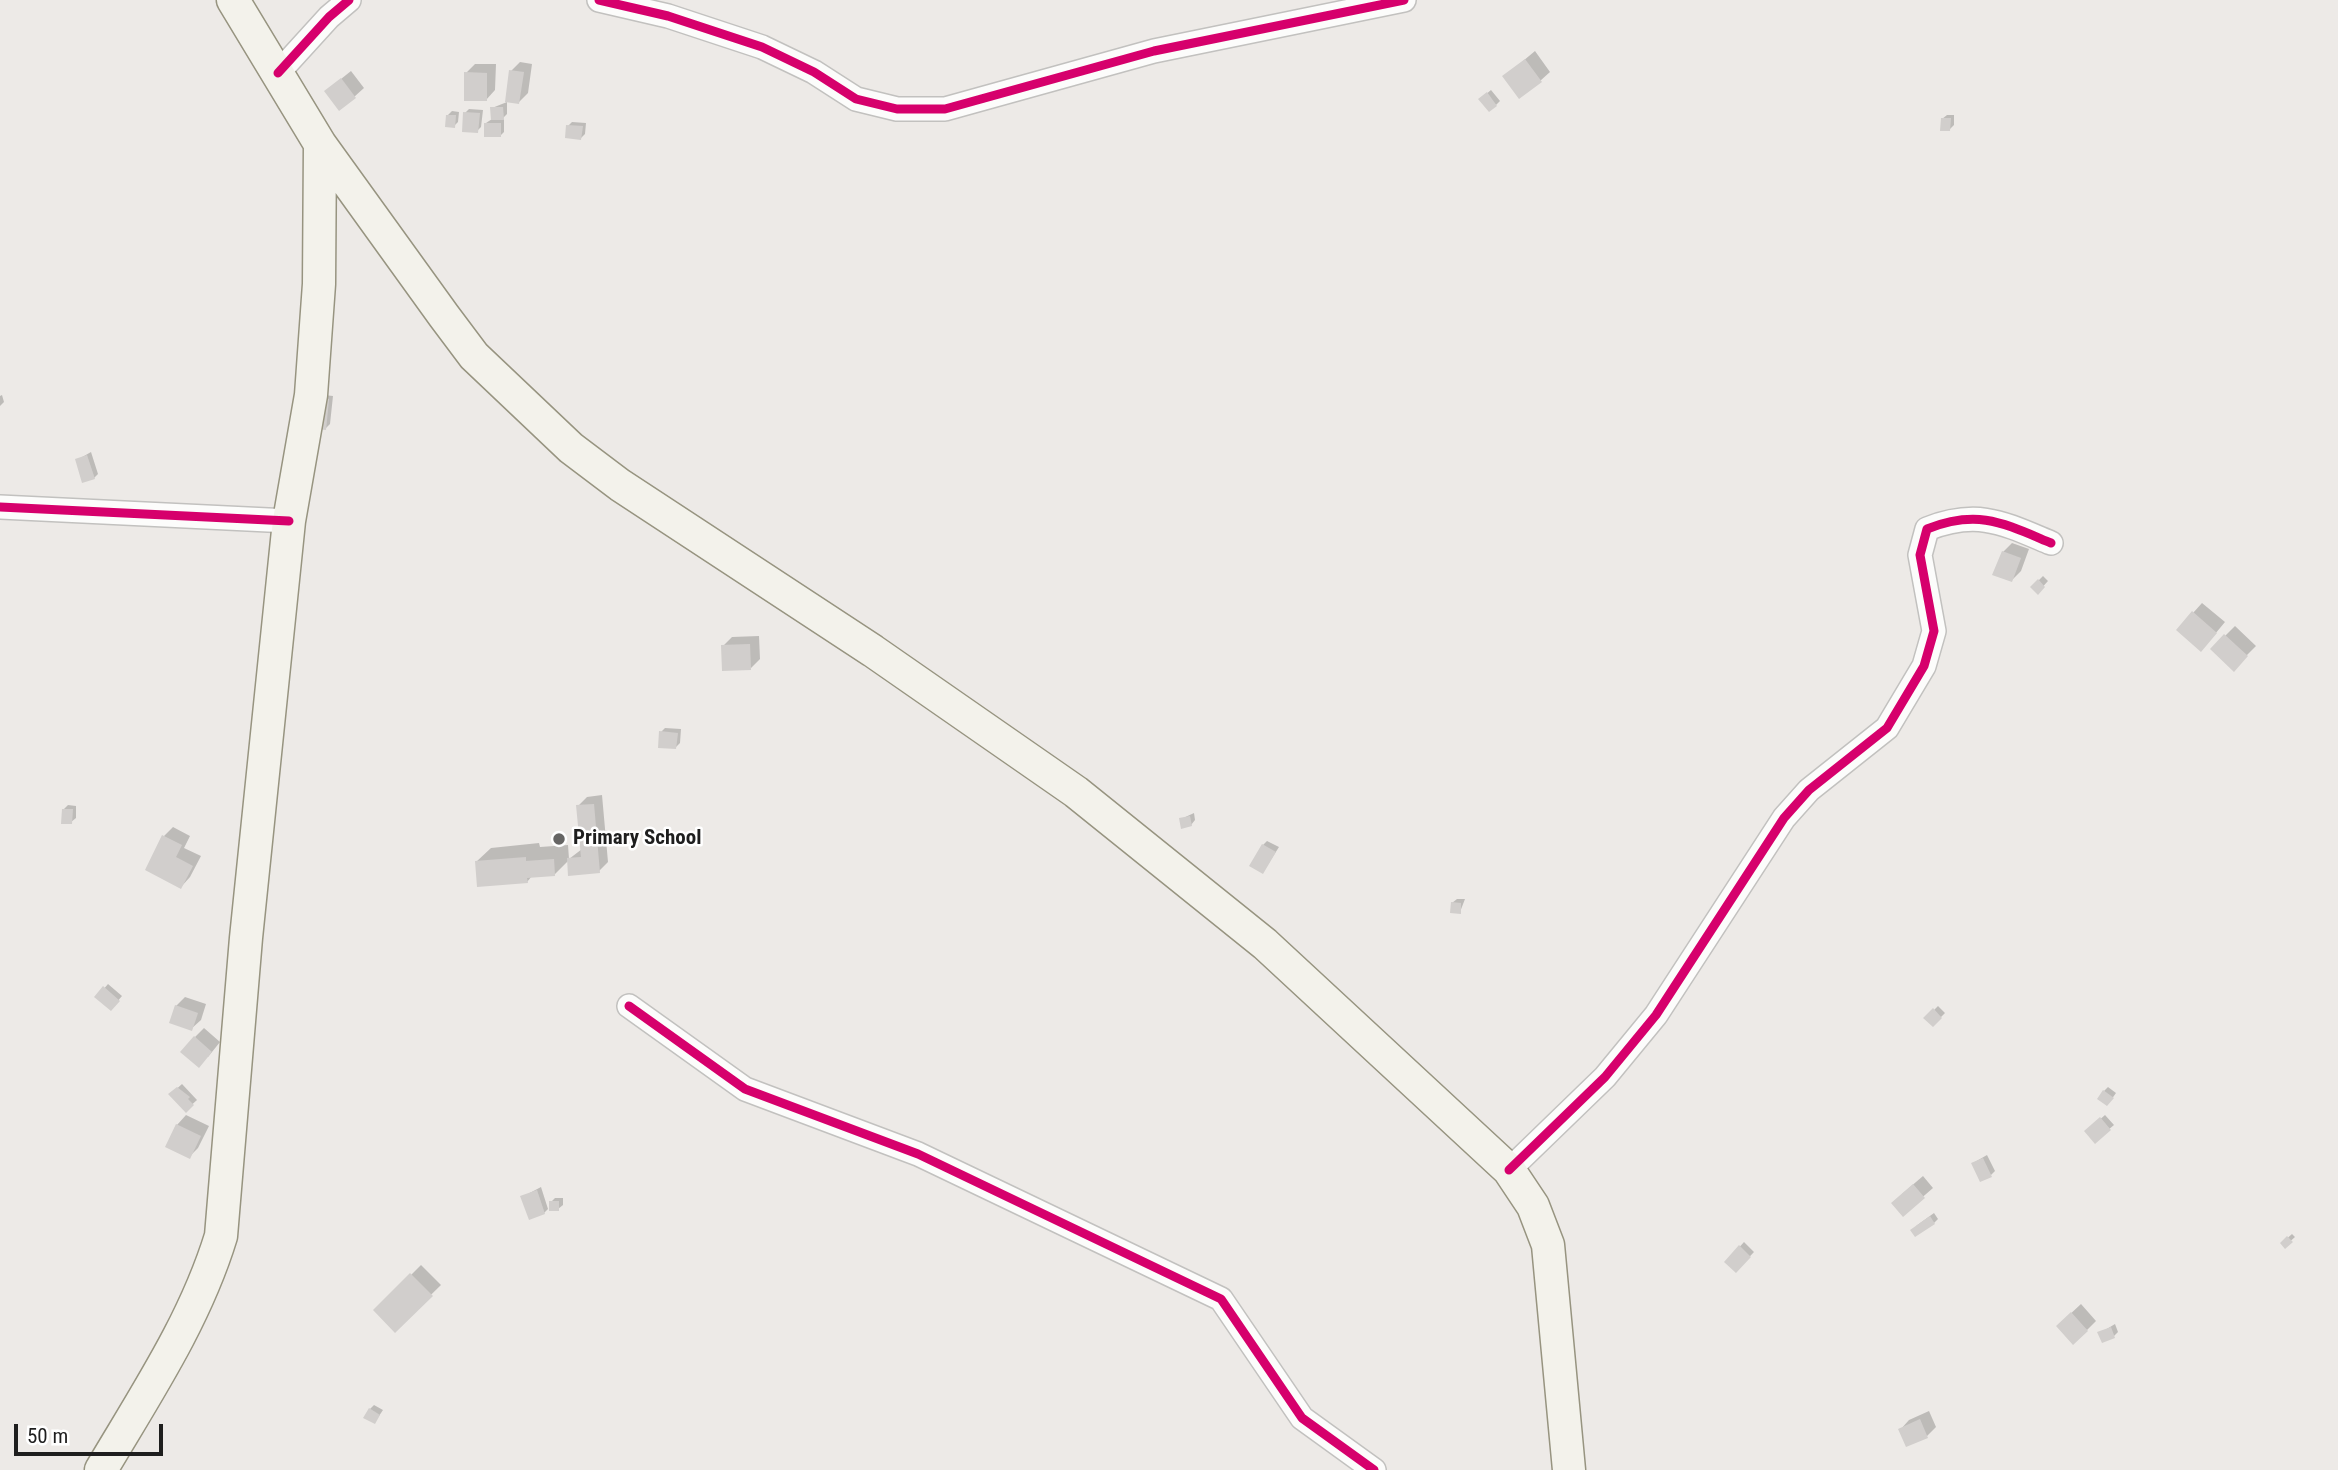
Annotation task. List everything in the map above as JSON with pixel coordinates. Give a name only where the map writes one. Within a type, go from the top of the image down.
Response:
[{"type":"main road","points":[[233,0],[320,144],[474,356],[571,449],[620,485],[884,658],[1076,792],[1265,944],[1509,1170],[1533,1206],[1548,1245],[1569,1470]]},
{"type":"main road","points":[[101,1470],[191,1315],[221,1236],[246,938],[289,521],[311,395],[319,284],[320,144]]},
{"type":"street","points":[[278,73],[329,17],[349,0]]},
{"type":"street","points":[[599,0],[668,16],[762,47],[814,72],[856,99],[897,109],[945,109],[1154,51],[1404,0]]},
{"type":"street","points":[[0,506],[289,521]]},
{"type":"street","points":[[1509,1170],[1605,1077],[1656,1015],[1784,818],[1809,790],[1886,728],[1905,700],[1924,666],[1934,631],[1920,555],[1927,529],[1954,518],[2000,522],[2050,543]]},
{"type":"street","points":[[629,1006],[746,1089],[918,1154],[1221,1299],[1302,1418],[1374,1470]]},
{"type":"building","points":[[1525,59],[1542,82],[1519,99],[1502,76]]},
{"type":"building","points":[[509,70],[524,72],[519,104],[505,102]]},
{"type":"building","points":[[464,72],[487,73],[487,101],[464,101]]},
{"type":"building","points":[[341,78],[356,98],[339,111],[324,91]]},
{"type":"building","points":[[1487,92],[1497,106],[1489,112],[1478,99]]},
{"type":"building","points":[[490,107],[503,107],[504,120],[491,120]]},
{"type":"building","points":[[463,112],[480,113],[478,133],[462,132]]},
{"type":"building","points":[[446,115],[456,115],[455,128],[445,127]]},
{"type":"building","points":[[1941,118],[1951,118],[1950,131],[1940,131]]},
{"type":"building","points":[[484,123],[501,123],[501,137],[484,137]]},
{"type":"building","points":[[566,125],[583,126],[581,140],[565,138]]},
{"type":"building","points":[[319,398],[329,399],[326,430],[316,429]]},
{"type":"building","points":[[87,455],[95,479],[82,483],[75,459]]},
{"type":"building","points":[[2002,551],[2021,558],[2012,582],[1992,575]]},
{"type":"building","points":[[2038,579],[2045,587],[2038,595],[2030,587]]},
{"type":"building","points":[[2192,611],[2217,633],[2201,652],[2176,630]]},
{"type":"building","points":[[2224,634],[2248,656],[2234,672],[2210,649]]},
{"type":"building","points":[[750,644],[751,670],[722,671],[721,645]]},
{"type":"building","points":[[659,731],[678,733],[676,749],[658,748]]},
{"type":"building","points":[[594,804],[600,873],[568,876],[567,858],[581,857],[576,805]]},
{"type":"building","points":[[62,809],[73,809],[72,824],[61,824]]},
{"type":"building","points":[[1190,816],[1192,826],[1181,829],[1179,818]]},
{"type":"building","points":[[162,835],[182,845],[176,857],[193,866],[181,889],[145,870]]},
{"type":"building","points":[[1262,844],[1276,852],[1263,874],[1249,866]]},
{"type":"building","points":[[526,857],[526,861],[554,859],[555,876],[527,878],[528,883],[477,887],[475,861]]},
{"type":"building","points":[[1451,902],[1461,903],[1461,914],[1450,913]]},
{"type":"building","points":[[103,986],[120,1001],[111,1011],[94,997]]},
{"type":"building","points":[[175,1005],[198,1013],[192,1031],[169,1023]]},
{"type":"building","points":[[1933,1008],[1942,1018],[1933,1027],[1923,1018]]},
{"type":"building","points":[[194,1036],[212,1052],[199,1068],[180,1052]]},
{"type":"building","points":[[177,1087],[190,1097],[188,1099],[194,1105],[186,1113],[168,1094]]},
{"type":"building","points":[[2103,1090],[2114,1098],[2107,1106],[2097,1099]]},
{"type":"building","points":[[2100,1117],[2111,1130],[2095,1144],[2084,1131]]},
{"type":"building","points":[[176,1124],[201,1136],[190,1159],[165,1147]]},
{"type":"building","points":[[1983,1158],[1992,1177],[1980,1182],[1971,1163]]},
{"type":"building","points":[[1913,1184],[1925,1198],[1903,1217],[1891,1203]]},
{"type":"building","points":[[537,1190],[545,1214],[529,1220],[520,1196]]},
{"type":"building","points":[[549,1201],[559,1201],[559,1211],[549,1211]]},
{"type":"building","points":[[1930,1216],[1935,1224],[1915,1237],[1910,1230]]},
{"type":"building","points":[[2287,1236],[2293,1242],[2285,1249],[2280,1243]]},
{"type":"building","points":[[1739,1245],[1751,1257],[1736,1273],[1724,1262]]},
{"type":"building","points":[[410,1273],[433,1296],[395,1333],[373,1310]]},
{"type":"building","points":[[2071,1312],[2088,1331],[2073,1345],[2056,1326]]},
{"type":"building","points":[[2111,1327],[2115,1338],[2102,1343],[2097,1332]]},
{"type":"building","points":[[369,1408],[380,1415],[375,1424],[363,1418]]},
{"type":"building","points":[[1920,1419],[1928,1438],[1906,1447],[1898,1429]]},
{"type":"cycle path","points":[[278,73],[329,17],[349,0]]},
{"type":"cycle path","points":[[599,0],[668,16],[762,47],[814,72],[856,99],[897,109],[945,109],[1154,51],[1404,0]]},
{"type":"cycle path","points":[[0,507],[289,521]]},
{"type":"cycle path","points":[[1509,1170],[1605,1077],[1656,1015],[1784,818],[1809,790],[1887,728],[1924,666],[1934,631],[1920,555],[1927,529],[1945,523],[1976,519],[2004,525],[2051,543]]},
{"type":"cycle path","points":[[629,1006],[745,1089],[918,1154],[1221,1299],[1302,1418],[1374,1470]]},
{"type":"place","name":"Primary School","points":[[559,839]]}]
